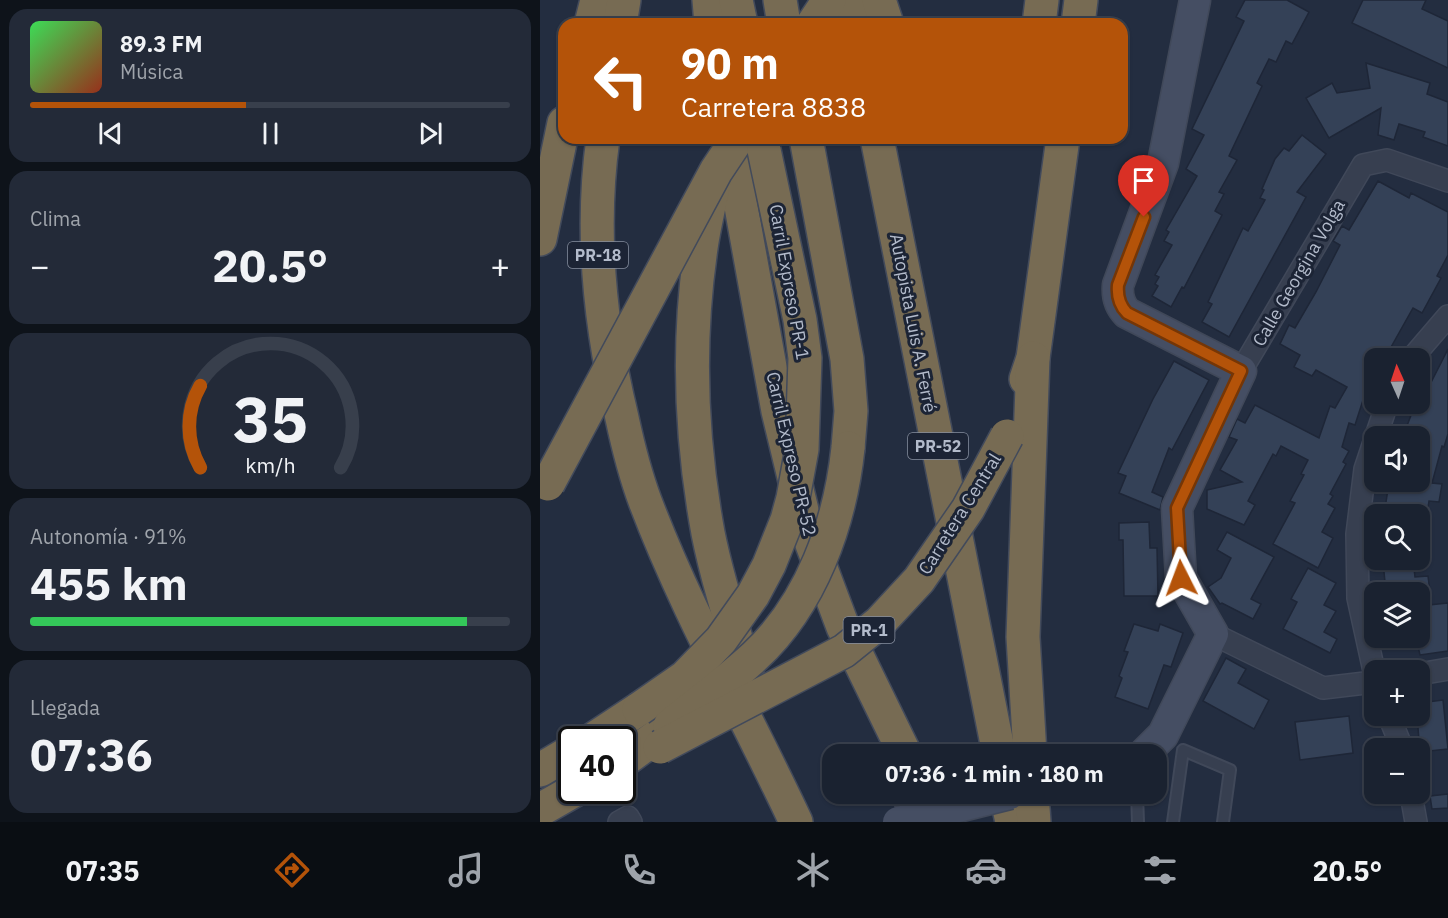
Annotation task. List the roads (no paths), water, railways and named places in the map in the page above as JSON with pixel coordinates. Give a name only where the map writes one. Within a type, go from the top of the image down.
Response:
[{"type":"highway","points":[[592,18],[597,0]]},
{"type":"highway","points":[[621,18],[624,0]]},
{"type":"highway","points":[[709,0],[710,18]]},
{"type":"highway","points":[[736,0],[740,18]]},
{"type":"highway","points":[[780,0],[783,18]]},
{"type":"highway","points":[[817,18],[829,0]]},
{"type":"highway","points":[[850,0],[854,18]]},
{"type":"highway","points":[[879,0],[885,18]]},
{"type":"highway","points":[[1040,18],[1042,0]]},
{"type":"highway","points":[[1079,18],[1081,0]]},
{"type":"highway","points":[[540,239],[560,144]]},
{"type":"highway","name":"PR-18","points":[[602,144],[597,202],[598,262],[611,371],[629,450],[644,500],[682,590],[795,819]]},
{"type":"highway","name":"Carril Expreso PR-52","points":[[730,144],[778,411],[807,531],[843,627],[900,744]]},
{"type":"highway","points":[[544,491],[716,171],[752,144]]},
{"type":"highway","name":"Carril Expreso PR-1","points":[[613,726],[685,677],[721,640],[753,595],[769,565],[793,498],[802,449],[805,358],[800,321],[756,144]]},
{"type":"highway","points":[[662,739],[755,656],[781,628],[797,606],[825,547],[836,514],[846,471],[851,411],[847,359],[807,144]]},
{"type":"highway","name":"Autopista Luis A. Ferré","points":[[878,144],[997,744]]},
{"type":"highway","name":"Carretera Central","points":[[636,755],[662,739],[844,651],[880,622],[925,571],[968,509],[1007,436],[1033,358],[1063,144]]},
{"type":"highway","points":[[716,171],[701,247],[694,306],[692,387],[695,448],[708,535],[752,689],[795,819]]},
{"type":"highway","points":[[1029,744],[1023,637],[1033,358]]},
{"type":"highway","points":[[540,770],[558,759]]},
{"type":"highway","points":[[540,810],[558,800]]},
{"type":"highway","points":[[924,804],[930,822]]},
{"type":"highway","points":[[1009,804],[1012,822]]},
{"type":"highway","points":[[1033,804],[1034,822]]},
{"type":"street","points":[[1195,0],[1162,163],[1117,293],[1121,306],[1127,313],[1241,371]]},
{"type":"street","name":"Calle Georgina Volga","points":[[1213,634],[1181,578],[1177,508],[1241,371],[1363,165],[1387,160],[1448,181]]},
{"type":"street","points":[[1421,348],[1448,316]]},
{"type":"street","points":[[1364,478],[1358,534],[1358,598],[1372,660]]},
{"type":"street","points":[[1154,744],[1163,735],[1213,634],[1323,688],[1364,683]]},
{"type":"street","points":[[1430,672],[1448,669]]},
{"type":"street","points":[[898,822],[969,804]]},
{"type":"street","points":[[1413,804],[1416,822]]},
{"type":"street","points":[[619,822],[628,817],[631,822]]},
{"type":"lane","points":[[1173,822],[1183,750],[1230,770],[1223,822]]},
{"type":"lane","points":[[1137,804],[1138,822]]}]
